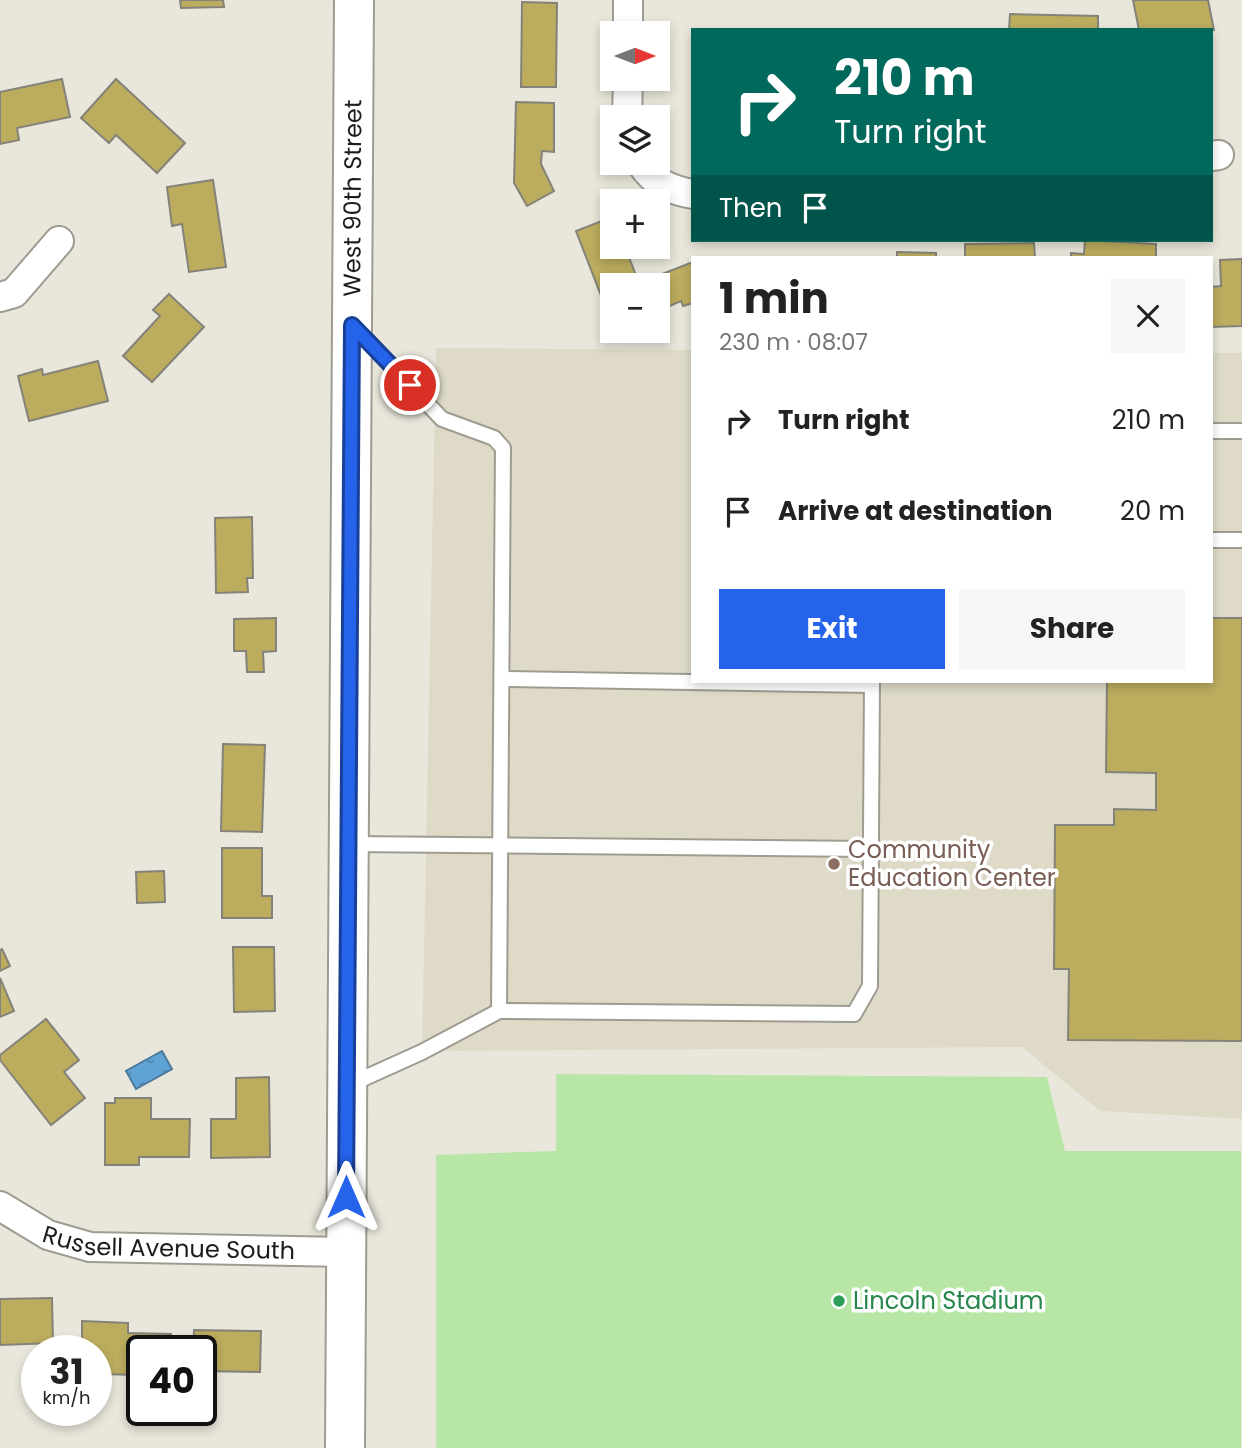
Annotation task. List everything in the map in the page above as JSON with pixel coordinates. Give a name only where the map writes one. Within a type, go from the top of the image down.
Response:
[{"type":"street","name":"West 90th Street","points":[[345,1448],[354,0]]},
{"type":"street","points":[[628,0],[628,21]]},
{"type":"street","points":[[649,175],[671,190],[691,194]]},
{"type":"street","points":[[0,297],[15,293],[59,241]]},
{"type":"street","name":"Russell Avenue South","points":[[0,1206],[48,1235],[90,1247],[346,1252]]},
{"type":"lane","points":[[352,325],[442,419],[495,438],[503,448],[499,1011]]},
{"type":"lane","points":[[1213,431],[1242,431]]},
{"type":"lane","points":[[1213,540],[1242,540]]},
{"type":"lane","points":[[502,679],[691,681]]},
{"type":"lane","points":[[347,1086],[422,1052],[499,1011],[853,1014],[870,986],[872,683]]},
{"type":"lane","points":[[349,844],[871,849]]},
{"type":"shaded area","name":"Community Education Center","points":[[436,348],[691,350],[691,683],[1213,683],[1213,353],[1242,353],[1242,1119],[1100,1111],[1022,1047],[422,1051]]},
{"type":"green space","name":"Lincoln Stadium","points":[[556,1074],[1047,1077],[1065,1151],[1241,1151],[1241,1448],[436,1448],[436,1155],[556,1151]]},
{"type":"water","points":[[162,1051],[172,1069],[136,1089],[126,1071]]},
{"type":"building","points":[[180,0],[223,0],[224,7],[181,8]]},
{"type":"building","points":[[1133,0],[1208,0],[1214,30],[1213,28],[1139,28]]},
{"type":"building","points":[[522,2],[557,3],[556,87],[521,87]]},
{"type":"building","points":[[1010,14],[1098,16],[1098,28],[1009,28]]},
{"type":"building","points":[[62,79],[70,117],[17,128],[19,140],[0,144],[0,92]]},
{"type":"building","points":[[116,79],[185,143],[157,173],[116,135],[109,143],[81,118]]},
{"type":"building","points":[[516,102],[554,103],[554,152],[542,151],[541,164],[554,191],[527,206],[514,183]]},
{"type":"building","points":[[213,180],[226,267],[189,272],[182,224],[172,226],[167,187]]},
{"type":"building","points":[[600,222],[600,259],[630,259],[635,273],[600,273],[600,293],[576,231]]},
{"type":"building","points":[[1085,242],[1156,244],[1156,256],[1071,256],[1071,253],[1084,254]]},
{"type":"building","points":[[1034,243],[1035,256],[965,256],[965,244]]},
{"type":"building","points":[[897,252],[936,253],[936,256],[897,256]]},
{"type":"building","points":[[1242,259],[1242,326],[1213,327],[1213,287],[1221,286],[1220,260]]},
{"type":"building","points":[[691,263],[691,304],[683,306],[681,301],[670,306],[670,273],[665,273]]},
{"type":"building","points":[[169,294],[204,327],[152,382],[123,356],[160,316],[153,310]]},
{"type":"building","points":[[98,361],[108,401],[29,421],[18,376],[42,369],[43,375]]},
{"type":"building","points":[[252,517],[253,578],[247,578],[248,592],[216,593],[215,518]]},
{"type":"building","points":[[276,618],[276,651],[263,652],[264,672],[247,672],[246,651],[234,651],[234,619]]},
{"type":"building","points":[[1213,618],[1242,618],[1242,1041],[1068,1040],[1069,969],[1054,969],[1055,825],[1114,825],[1114,809],[1156,810],[1156,773],[1106,772],[1107,683],[1213,683]]},
{"type":"building","points":[[223,744],[265,745],[262,832],[221,831]]},
{"type":"building","points":[[222,848],[262,848],[262,896],[272,896],[272,918],[222,918]]},
{"type":"building","points":[[164,871],[165,902],[137,903],[136,872]]},
{"type":"building","points":[[233,947],[274,947],[275,1011],[234,1012]]},
{"type":"building","points":[[2,949],[10,966],[0,971],[0,950]]},
{"type":"building","points":[[0,978],[14,1011],[0,1017]]},
{"type":"building","points":[[46,1019],[79,1060],[64,1072],[85,1098],[51,1125],[0,1060],[0,1055]]},
{"type":"building","points":[[269,1077],[270,1157],[211,1158],[211,1119],[236,1119],[236,1078]]},
{"type":"building","points":[[115,1098],[151,1098],[151,1119],[190,1119],[189,1157],[139,1157],[139,1165],[105,1165],[105,1103],[115,1103]]},
{"type":"building","points":[[52,1298],[53,1335],[21,1335],[21,1344],[0,1345],[0,1299]]},
{"type":"building","points":[[82,1321],[128,1323],[128,1333],[171,1334],[126,1335],[126,1375],[112,1374],[112,1335],[82,1335]]},
{"type":"building","points":[[194,1330],[261,1331],[260,1372],[217,1371],[217,1335],[194,1335]]},
{"type":"place","name":"Community Education Center","points":[[834,864]]},
{"type":"place","name":"Lincoln Stadium","points":[[839,1301]]},
{"type":"route","points":[[346,1197],[352,325],[410,385]]}]
